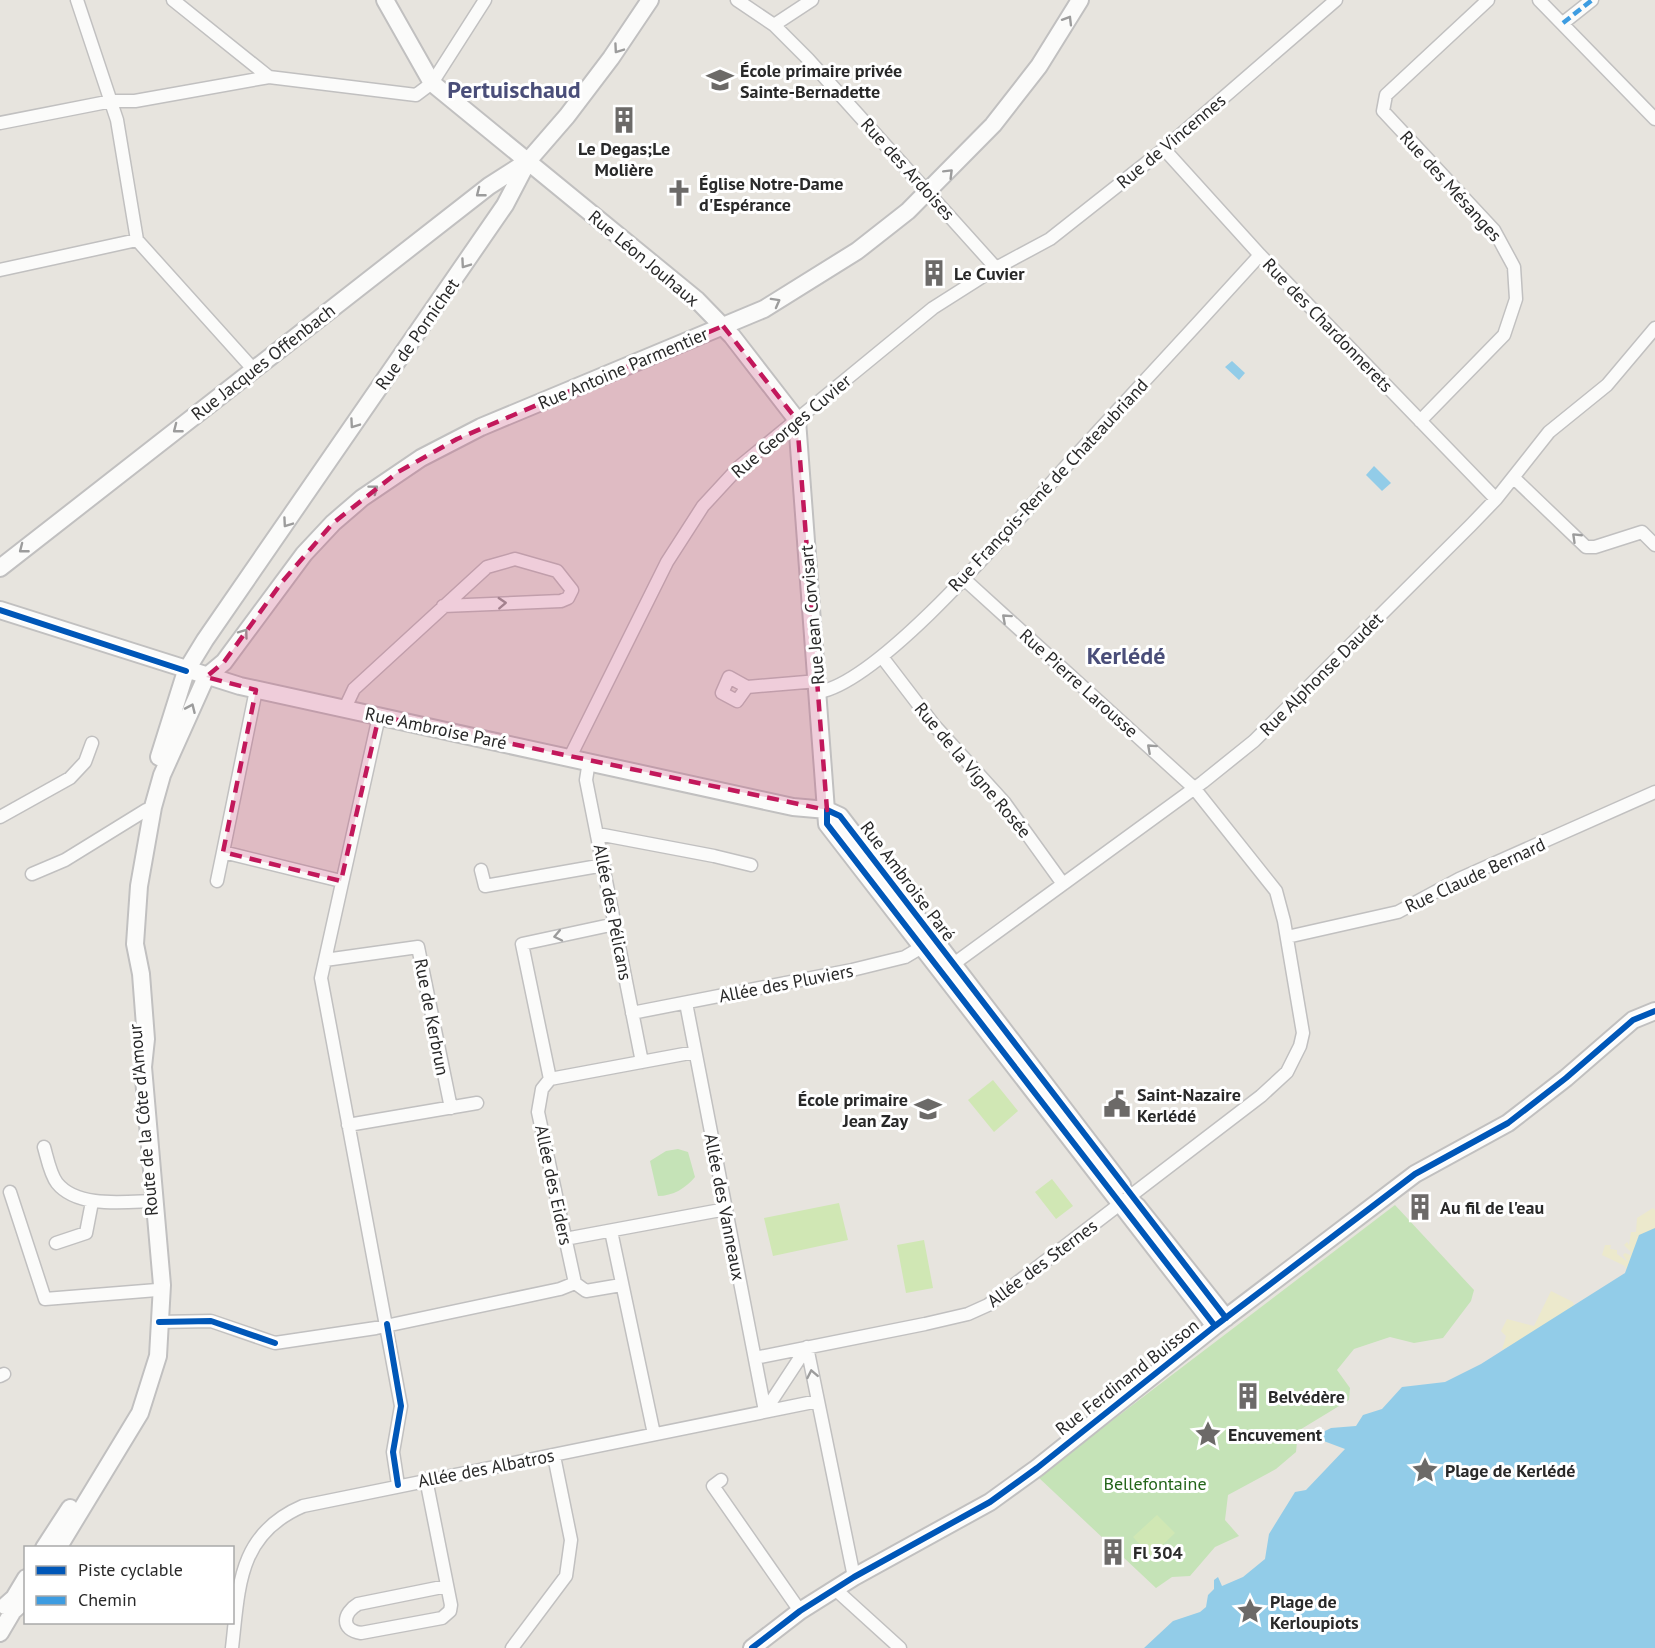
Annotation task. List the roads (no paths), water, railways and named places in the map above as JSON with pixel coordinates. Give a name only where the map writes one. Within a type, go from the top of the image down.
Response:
[{"type":"street","points":[[77,0],[112,101],[137,240],[253,369]]},
{"type":"street","points":[[173,0],[268,77]]},
{"type":"street","points":[[385,0],[432,82]]},
{"type":"street","points":[[0,123],[112,101],[135,101],[268,77],[416,95],[432,82],[484,0]]},
{"type":"street","name":"Rue de Pornichet","points":[[186,671],[505,205],[528,160],[567,116],[611,58],[650,0]]},
{"type":"street","name":"Rue des Ardoises","points":[[737,0],[774,25],[808,58],[996,268]]},
{"type":"street","points":[[774,25],[812,0]]},
{"type":"street","name":"Rue Antoine Parmentier","points":[[177,740],[206,677],[224,662],[282,582],[333,523],[398,472],[481,427],[764,309],[814,280],[857,251],[929,192],[970,152],[1010,105],[1045,57],[1080,0]]},
{"type":"street","name":"Rue de Vincennes","points":[[996,268],[1050,240],[1164,149],[1336,0]]},
{"type":"street","name":"Rue des Mésanges","points":[[1420,421],[1504,335],[1515,299],[1515,267],[1494,230],[1383,111],[1386,95],[1488,0]]},
{"type":"street","points":[[1539,0],[1655,119]]},
{"type":"street","points":[[1563,23],[1592,0]]},
{"type":"street","name":"Rue Léon Jouhaux","points":[[432,82],[697,300],[723,326],[796,420]]},
{"type":"street","name":"Rue des Chardonnerets","points":[[1164,149],[1260,255],[1496,499]]},
{"type":"street","name":"Rue Jacques Offenbach","points":[[0,568],[489,186],[528,160]]},
{"type":"street","points":[[0,270],[137,240]]},
{"type":"street","name":"Rue François-René de Chateaubriand","points":[[747,687],[838,687],[882,657],[963,578],[1260,255]]},
{"type":"street","name":"Rue Georges Cuvier","points":[[570,757],[667,562],[703,507],[739,467],[933,308],[996,268]]},
{"type":"street","name":"Rue Alphonse Daudet","points":[[947,968],[1194,788],[1254,741],[1496,499],[1549,432],[1607,385],[1655,328]]},
{"type":"street","name":"Rue Jean Corvisart","points":[[796,420],[827,810]]},
{"type":"street","points":[[1514,478],[1586,547],[1595,547],[1642,532],[1655,545]]},
{"type":"street","points":[[345,708],[354,689],[443,606],[487,567],[515,559],[557,571],[572,590],[568,598],[561,600],[443,606]]},
{"type":"street","name":"Rue Pierre Larousse","points":[[963,578],[1194,788],[1276,891],[1287,937]]},
{"type":"street","name":"Rue Ambroise Paré","points":[[0,610],[186,671],[256,690],[793,807],[827,810],[827,824],[928,943],[1220,1322]]},
{"type":"street","name":"Rue de la Vigne Rosée","points":[[882,657],[934,725],[1004,802],[1063,884]]},
{"type":"street","name":"Route de la Côte d'Amour","points":[[45,1546],[129,1414],[148,1361],[157,1290],[152,1201],[133,1009],[130,941],[133,887],[146,810],[159,757],[186,671]]},
{"type":"street","points":[[217,881],[256,690]]},
{"type":"street","points":[[379,716],[321,978],[401,1406],[393,1452],[398,1485]]},
{"type":"street","name":"Route de la Côte d'Amour","points":[[59,1546],[141,1413],[158,1356],[162,1285],[143,1067],[146,1039],[141,974],[135,944],[144,849],[162,775],[177,740]]},
{"type":"street","points":[[0,817],[70,778],[85,762],[92,743]]},
{"type":"street","name":"Allée des Pélicans","points":[[589,761],[586,780],[642,1062]]},
{"type":"street","name":"Rue Claude Bernard","points":[[1287,937],[1398,912],[1459,879],[1655,792]]},
{"type":"street","points":[[32,874],[65,860],[146,810]]},
{"type":"street","points":[[598,834],[714,856],[751,866]]},
{"type":"street","points":[[223,852],[341,881]]},
{"type":"street","points":[[481,870],[485,886],[604,866]]},
{"type":"street","points":[[615,924],[522,944],[550,1079],[695,1052]]},
{"type":"street","name":"Allée des Sternes","points":[[755,1358],[925,1324],[978,1310],[1002,1296],[1243,1110],[1287,1072],[1300,1046],[1303,1033],[1287,937]]},
{"type":"street","name":"Allée des Pluviers","points":[[632,1013],[852,970],[905,957],[928,943]]},
{"type":"street","name":"Rue de Kerbrun","points":[[326,960],[418,947],[451,1108]]},
{"type":"street","name":"Allée des Vanneaux","points":[[686,1003],[765,1411]]},
{"type":"street","name":"Rue Ferdinand Buisson","points":[[752,1648],[800,1611],[854,1577],[990,1502],[1037,1468],[1220,1322],[1415,1174],[1508,1123],[1633,1020],[1655,1011]]},
{"type":"street","name":"Allée des Eiders","points":[[550,1079],[542,1089],[538,1112],[575,1283]]},
{"type":"street","points":[[348,1125],[477,1103]]},
{"type":"street","points":[[44,1147],[56,1182],[92,1202],[152,1201]]},
{"type":"street","points":[[10,1192],[45,1299],[157,1290]]},
{"type":"street","points":[[56,1243],[86,1233],[92,1202]]},
{"type":"street","points":[[565,1239],[726,1209]]},
{"type":"street","points":[[611,1231],[654,1434]]},
{"type":"street","points":[[159,1322],[211,1321],[275,1343],[387,1324],[560,1289],[575,1283],[586,1291],[621,1285]]},
{"type":"street","points":[[807,1347],[854,1577]]},
{"type":"street","points":[[765,1411],[807,1347]]},
{"type":"street","name":"Allée des Albatros","points":[[232,1648],[240,1581],[248,1556],[267,1529],[289,1512],[303,1506],[426,1479],[554,1456],[818,1401]]},
{"type":"street","points":[[512,1648],[566,1576],[571,1540],[554,1456]]},
{"type":"street","points":[[426,1479],[452,1605],[450,1611],[442,1618],[361,1633],[353,1632],[348,1627],[346,1617],[349,1610],[358,1604],[447,1586]]},
{"type":"street","points":[[721,1480],[713,1486],[800,1611]]},
{"type":"street","points":[[0,1610],[14,1598],[24,1581]]},
{"type":"street","points":[[835,1589],[900,1648]]},
{"type":"street","points":[[0,1633],[13,1611],[24,1601]]},
{"type":"water","points":[[1232,361],[1245,373],[1239,380],[1225,367]]},
{"type":"water","points":[[1374,466],[1391,483],[1382,491],[1366,475]]},
{"type":"water","points":[[1655,1228],[1655,1648],[1144,1648],[1173,1621],[1200,1612],[1206,1607],[1208,1595],[1214,1589],[1214,1580],[1218,1577],[1222,1586],[1243,1577],[1265,1559],[1269,1534],[1295,1492],[1306,1490],[1345,1449],[1313,1437],[1331,1428],[1356,1426],[1363,1415],[1382,1409],[1402,1387],[1445,1382],[1481,1364],[1625,1273],[1639,1235]]},
{"type":"place","name":"École primaire privée Sainte-Bernadette","points":[[720,80]]},
{"type":"place","name":"Le Degas;Le Molière","points":[[624,120]]},
{"type":"place","name":"Église Notre-Dame d'Espérance","points":[[679,193]]},
{"type":"place","name":"Le Cuvier","points":[[934,273]]},
{"type":"place","name":"Saint-Nazaire Kerlédé","points":[[1117,1104]]},
{"type":"place","name":"École primaire Jean Zay","points":[[928,1109]]},
{"type":"place","name":"Au fil de l'eau","points":[[1420,1207]]},
{"type":"place","name":"Belvédère","points":[[1248,1396]]},
{"type":"place","name":"Encuvement","points":[[1208,1434]]},
{"type":"place","name":"Plage de Kerlédé","points":[[1425,1470]]},
{"type":"place","name":"Fl 304","points":[[1113,1552]]},
{"type":"place","name":"Plage de Kerloupiots","points":[[1250,1611]]},
{"type":"district","name":"Pertuischaud","points":[[514,89]]},
{"type":"district","name":"Kerlédé","points":[[1126,655]]},
{"type":"park label","name":"Bellefontaine","points":[[1155,1483]]}]
